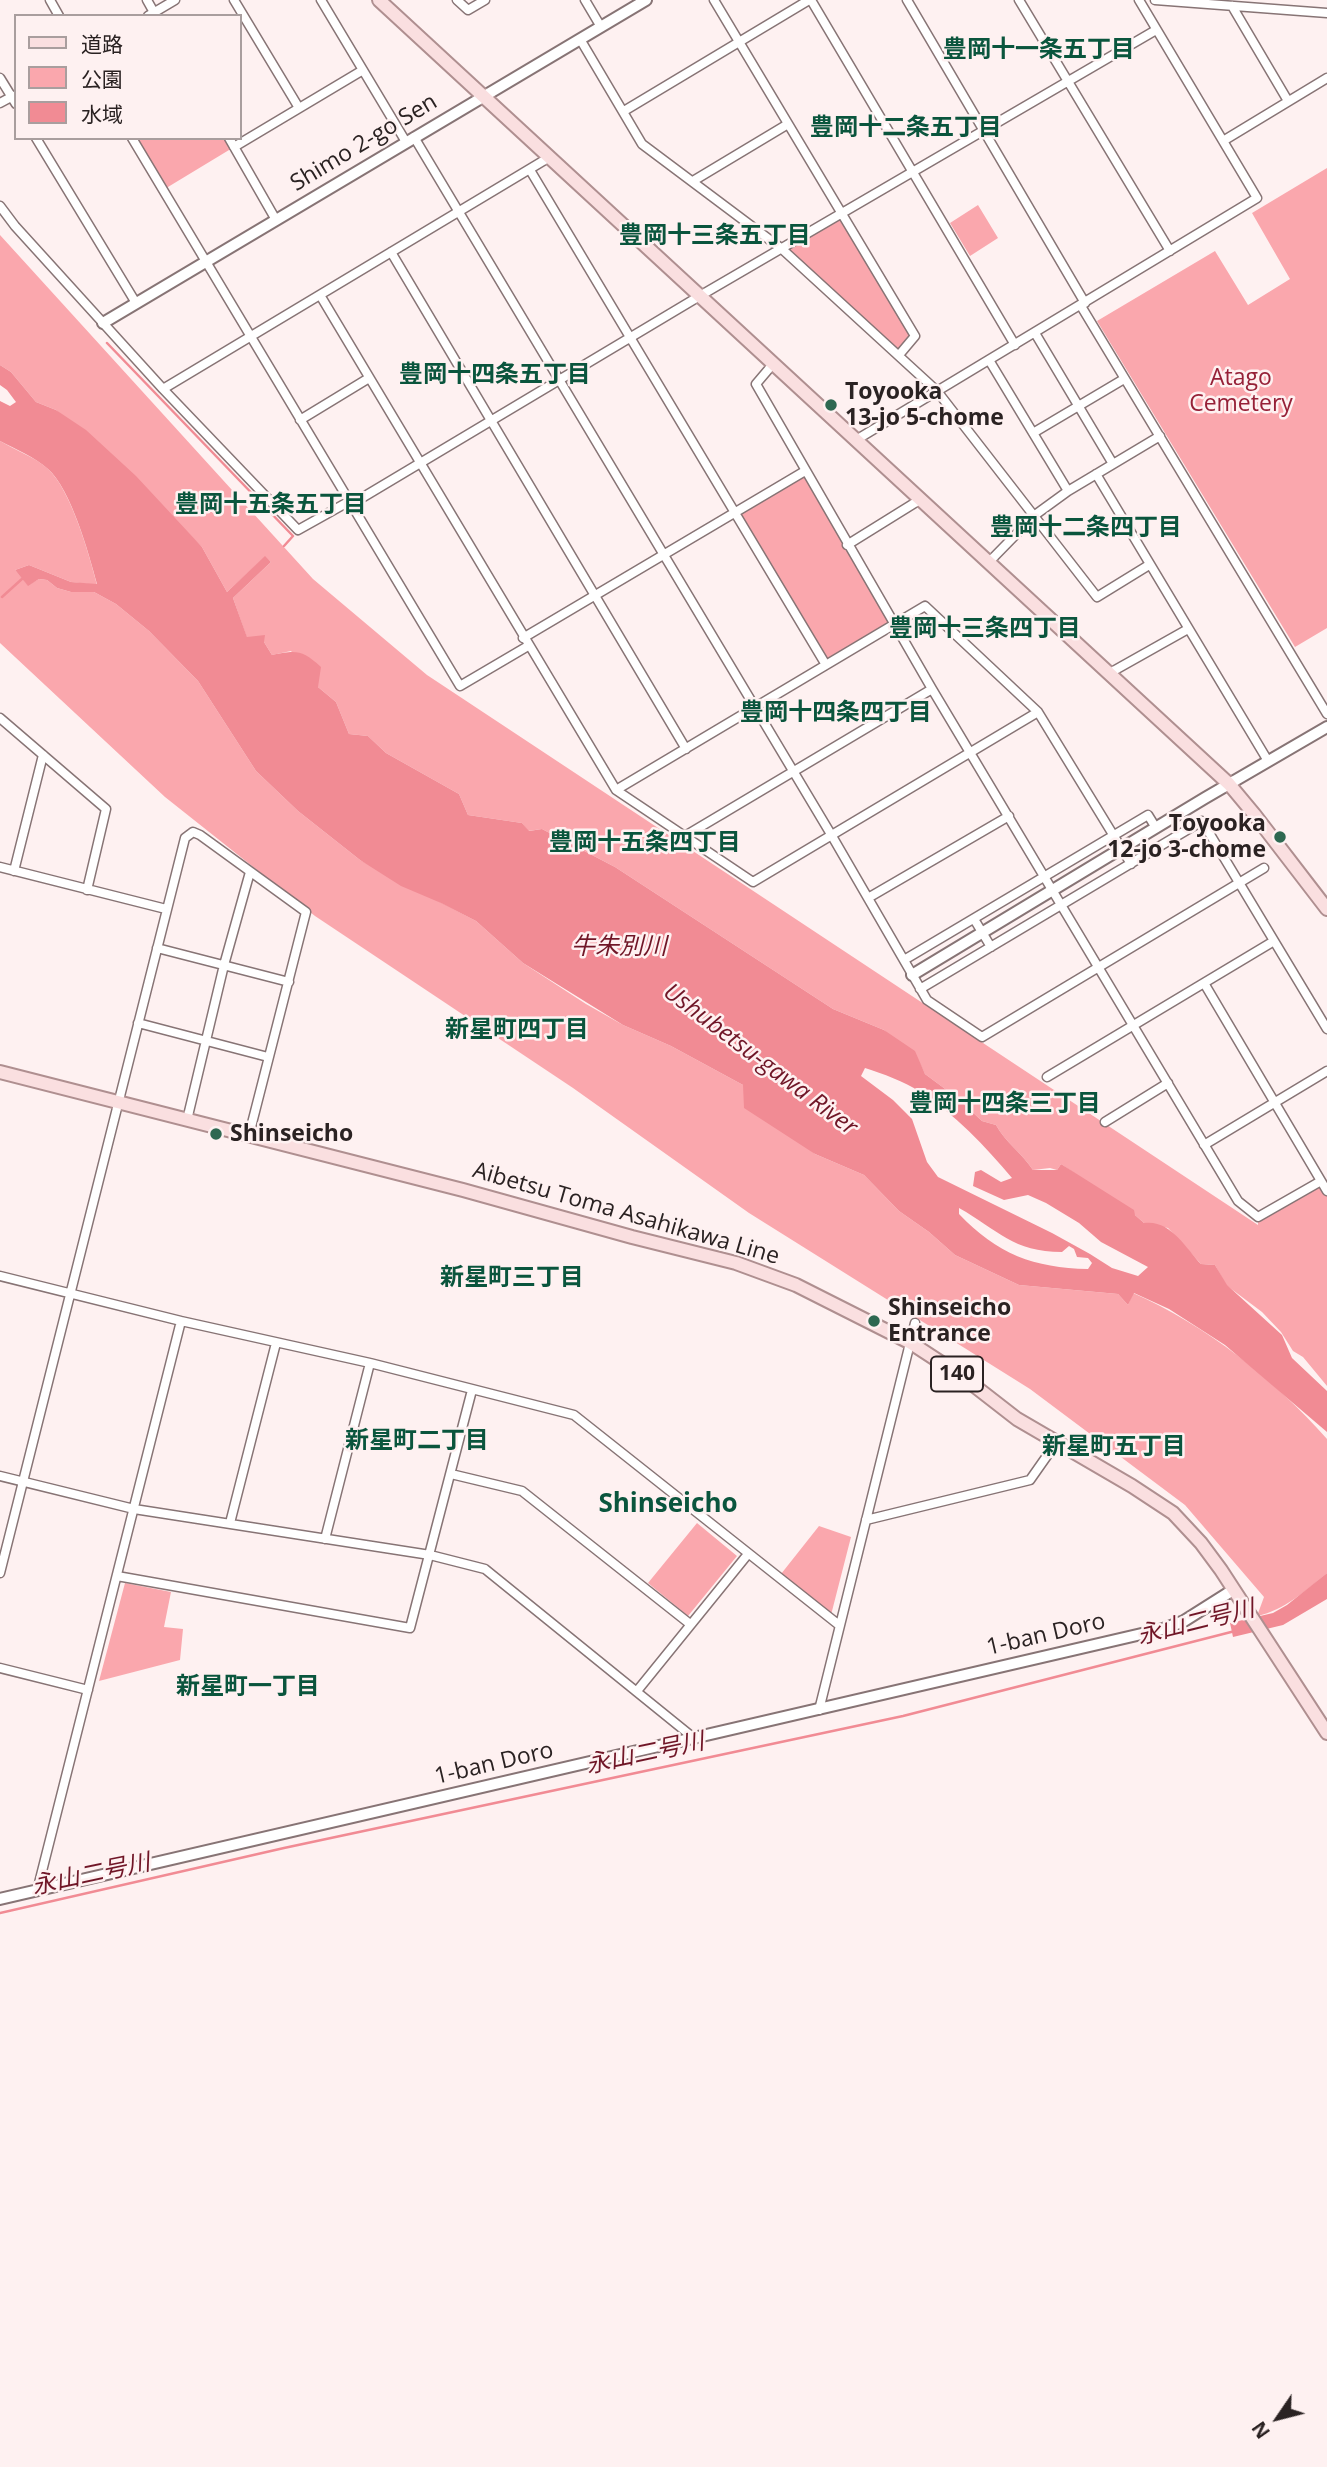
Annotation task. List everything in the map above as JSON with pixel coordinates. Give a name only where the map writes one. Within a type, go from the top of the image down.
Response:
[{"type":"main road","points":[[379,0],[1229,785],[1327,909]]},
{"type":"main road","name":"Aibetsu Toma Asahikawa Line","points":[[0,1072],[736,1263],[796,1285],[911,1343],[963,1377],[1017,1419],[1173,1513],[1201,1542],[1327,1733]]},
{"type":"street","points":[[154,14],[175,0]]},
{"type":"street","points":[[234,0],[299,108]]},
{"type":"street","points":[[321,0],[363,70],[459,212],[927,1000],[982,1037],[1264,868]]},
{"type":"street","points":[[457,0],[468,10],[485,0]]},
{"type":"street","points":[[584,0],[601,27]]},
{"type":"street","name":"Shimo 2-go Sen","points":[[103,323],[646,0]]},
{"type":"street","points":[[714,0],[915,336],[899,355]]},
{"type":"street","points":[[624,111],[810,0],[1015,345]]},
{"type":"street","points":[[907,0],[985,132],[1124,379],[1327,714]]},
{"type":"street","points":[[1019,0],[1170,251]]},
{"type":"street","points":[[856,440],[1257,198],[1139,0]]},
{"type":"street","points":[[1155,0],[1327,13]]},
{"type":"street","points":[[1233,6],[1289,101]]},
{"type":"street","points":[[0,206],[103,323],[298,530],[490,422],[698,297],[1156,30]]},
{"type":"street","points":[[580,39],[642,144],[782,249],[937,391],[1097,597],[1149,565]]},
{"type":"street","points":[[234,147],[363,70]]},
{"type":"street","points":[[0,78],[14,98],[0,103]]},
{"type":"street","points":[[1223,141],[1327,78]]},
{"type":"street","points":[[693,181],[788,124]]},
{"type":"street","points":[[37,140],[136,303]]},
{"type":"street","points":[[133,140],[460,685],[594,596],[804,471]]},
{"type":"street","points":[[230,140],[276,220]]},
{"type":"street","points":[[163,388],[548,158]]},
{"type":"street","points":[[530,170],[826,665]]},
{"type":"street","points":[[391,252],[686,749]]},
{"type":"street","points":[[320,295],[616,790],[753,882],[1038,712]]},
{"type":"street","points":[[1035,333],[1113,464]]},
{"type":"street","points":[[989,360],[1068,491]]},
{"type":"street","points":[[773,365],[756,384],[804,471],[1238,1200],[1258,1217],[1321,1181]]},
{"type":"street","points":[[300,420],[369,378]]},
{"type":"street","points":[[1033,433],[1124,379]]},
{"type":"street","points":[[989,562],[1035,514],[1160,436]]},
{"type":"street","points":[[1096,474],[1268,761]]},
{"type":"street","points":[[847,545],[921,499]]},
{"type":"street","points":[[616,790],[925,606],[1038,712],[1131,864]]},
{"type":"street","points":[[1108,674],[1188,629]]},
{"type":"street","points":[[685,836],[932,689]]},
{"type":"street","points":[[0,719],[106,809],[87,890]]},
{"type":"street","points":[[912,975],[1327,727]]},
{"type":"street","points":[[14,871],[43,755]]},
{"type":"street","points":[[868,898],[1009,816]]},
{"type":"street","points":[[904,960],[1148,816],[1156,828]]},
{"type":"street","points":[[920,989],[1202,821],[1327,1029]]},
{"type":"street","points":[[0,1573],[166,909],[185,838],[189,834],[200,835],[306,912],[249,1135]]},
{"type":"street","points":[[0,867],[166,909]]},
{"type":"street","points":[[187,1120],[224,965],[250,872]]},
{"type":"street","points":[[974,919],[991,947]]},
{"type":"street","points":[[1047,1077],[1274,942]]},
{"type":"street","points":[[157,948],[289,982]]},
{"type":"street","points":[[1203,983],[1327,1191]]},
{"type":"street","points":[[138,1023],[268,1057]]},
{"type":"street","points":[[1204,1145],[1327,1071]]},
{"type":"street","points":[[1105,1122],[1168,1083]]},
{"type":"street","points":[[0,1276],[181,1321],[370,1363],[575,1415],[839,1625]]},
{"type":"street","points":[[37,1891],[181,1321]]},
{"type":"street","points":[[819,1710],[915,1323]]},
{"type":"street","points":[[230,1523],[276,1343]]},
{"type":"street","points":[[325,1539],[370,1363]]},
{"type":"street","points":[[117,1576],[410,1628],[472,1390]]},
{"type":"street","points":[[866,1520],[1030,1480],[1056,1443]]},
{"type":"street","points":[[451,1474],[523,1491],[690,1625]]},
{"type":"street","points":[[0,1476],[134,1508],[429,1555],[485,1569],[695,1739]]},
{"type":"street","points":[[637,1691],[748,1554]]},
{"type":"street","name":"1-ban Doro","points":[[0,1899],[1163,1629],[1184,1621],[1234,1590]]},
{"type":"street","points":[[0,1668],[88,1690]]},
{"type":"green space","points":[[133,140],[230,140],[234,147],[163,190]]},
{"type":"green space","name":"Atago Cemetery","points":[[1327,168],[1327,628],[1295,647],[1097,321],[1215,251],[1248,305],[1290,279],[1252,213]]},
{"type":"green space","points":[[978,205],[998,238],[970,256],[950,223]]},
{"type":"green space","points":[[842,215],[915,336],[899,355],[782,249]]},
{"type":"green space","points":[[0,235],[313,579],[427,675],[1258,1225],[1258,1217],[1321,1181],[1327,1191],[1327,1386],[1303,1357],[1293,1351],[1281,1332],[1262,1312],[1226,1285],[1215,1265],[1201,1264],[1168,1228],[1144,1223],[1061,1164],[1057,1170],[1033,1170],[996,1125],[982,1121],[925,1074],[920,1064],[884,1030],[833,1009],[615,867],[542,829],[528,831],[522,823],[468,815],[459,794],[386,753],[368,736],[349,734],[336,702],[318,687],[291,651],[272,655],[264,642],[247,638],[233,598],[271,562],[265,557],[227,592],[202,547],[56,410],[36,402],[11,372],[0,365]]},
{"type":"green space","points":[[0,441],[37,461],[56,479],[72,507],[97,585],[71,582],[29,565],[15,570],[28,585],[39,579],[71,592],[94,592],[116,604],[149,631],[198,681],[256,771],[298,811],[360,860],[476,921],[523,963],[586,1004],[743,1085],[815,1154],[864,1175],[899,1211],[955,1255],[1019,1285],[1118,1294],[1128,1305],[1133,1293],[1187,1321],[1262,1375],[1327,1439],[1327,1573],[1286,1605],[1257,1616],[1264,1597],[1185,1505],[1030,1389],[749,1213],[573,1088],[315,916],[165,797],[0,643]]},
{"type":"green space","points":[[805,471],[895,624],[826,665],[734,512]]},
{"type":"green space","points":[[697,1523],[737,1556],[688,1616],[648,1583]]},
{"type":"green space","points":[[819,1526],[851,1537],[831,1615],[781,1574]]},
{"type":"green space","points":[[125,1583],[171,1592],[164,1627],[183,1629],[180,1660],[99,1681]]},
{"type":"water","name":"牛朱別川","points":[[0,365],[11,372],[36,402],[56,410],[86,430],[136,476],[202,547],[227,592],[265,556],[271,562],[233,598],[247,637],[265,635],[264,642],[272,655],[299,653],[321,667],[318,687],[336,702],[349,734],[368,736],[386,753],[459,794],[468,815],[522,823],[529,831],[542,829],[615,867],[833,1009],[884,1030],[915,1051],[925,1074],[982,1121],[996,1125],[1033,1170],[1057,1170],[1061,1164],[1134,1210],[1135,1215],[1144,1223],[1162,1225],[1170,1230],[1201,1264],[1215,1265],[1227,1285],[1282,1335],[1292,1358],[1327,1391],[1327,1432],[1225,1345],[1169,1309],[1134,1293],[1128,1305],[1118,1294],[1019,1285],[955,1255],[899,1211],[864,1175],[815,1154],[744,1108],[743,1085],[671,1046],[623,1025],[523,963],[476,921],[401,886],[360,860],[298,811],[256,771],[198,681],[149,631],[116,604],[94,592],[71,592],[39,579],[28,586],[15,570],[29,565],[71,582],[97,584],[72,506],[56,478],[37,461],[0,441],[0,401],[10,406],[16,402],[0,385]],"holes":[[[865,1068],[907,1084],[933,1101],[969,1131],[1012,1178],[1001,1182],[981,1170],[975,1172],[973,1186],[1004,1200],[1028,1195],[1046,1203],[1079,1223],[1101,1242],[1148,1267],[1138,1276],[1112,1268],[1052,1233],[938,1177],[927,1162],[912,1119],[893,1100],[861,1076]],[[959,1208],[1018,1244],[1062,1252],[1069,1246],[1074,1249],[1077,1257],[1088,1258],[1092,1263],[1088,1269],[1069,1268],[1050,1266],[1017,1256],[1002,1249],[973,1228],[959,1214]]]},
{"type":"water","points":[[1327,1573],[1327,1599],[1283,1625],[1233,1637],[1230,1623],[1273,1613]]},
{"type":"waterway","points":[[107,343],[293,536],[284,546]]},
{"type":"waterway","points":[[2,597],[23,578]]},
{"type":"waterway","name":"永山二号川","points":[[0,1913],[284,1848],[903,1716],[1235,1631]]},
{"type":"place","name":"Toyooka 13-jo 5-chome","points":[[831,405]]},
{"type":"place","name":"Toyooka 12-jo 3-chome","points":[[1280,837]]},
{"type":"place","name":"Shinseicho","points":[[216,1134]]},
{"type":"place","name":"Shinseicho Entrance","points":[[874,1321]]},
{"type":"district","name":"豊岡十一条五丁目","points":[[1039,50]]},
{"type":"district","name":"豊岡十二条五丁目","points":[[906,128]]},
{"type":"district","name":"豊岡十三条五丁目","points":[[715,236]]},
{"type":"district","name":"豊岡十四条五丁目","points":[[495,375]]},
{"type":"district","name":"豊岡十五条五丁目","points":[[271,505]]},
{"type":"district","name":"豊岡十二条四丁目","points":[[1086,528]]},
{"type":"district","name":"豊岡十三条四丁目","points":[[985,629]]},
{"type":"district","name":"豊岡十四条四丁目","points":[[836,713]]},
{"type":"district","name":"豊岡十五条四丁目","points":[[645,843]]},
{"type":"district","name":"新星町四丁目","points":[[517,1030]]},
{"type":"district","name":"豊岡十四条三丁目","points":[[1005,1104]]},
{"type":"district","name":"新星町三丁目","points":[[512,1278]]},
{"type":"district","name":"新星町二丁目","points":[[417,1441]]},
{"type":"district","name":"新星町五丁目","points":[[1114,1447]]},
{"type":"district","name":"Shinseicho","points":[[668,1505]]},
{"type":"district","name":"新星町一丁目","points":[[248,1687]]},
{"type":"water label","name":"Ushubetsu-gawa River","points":[[760,1060]]}]
